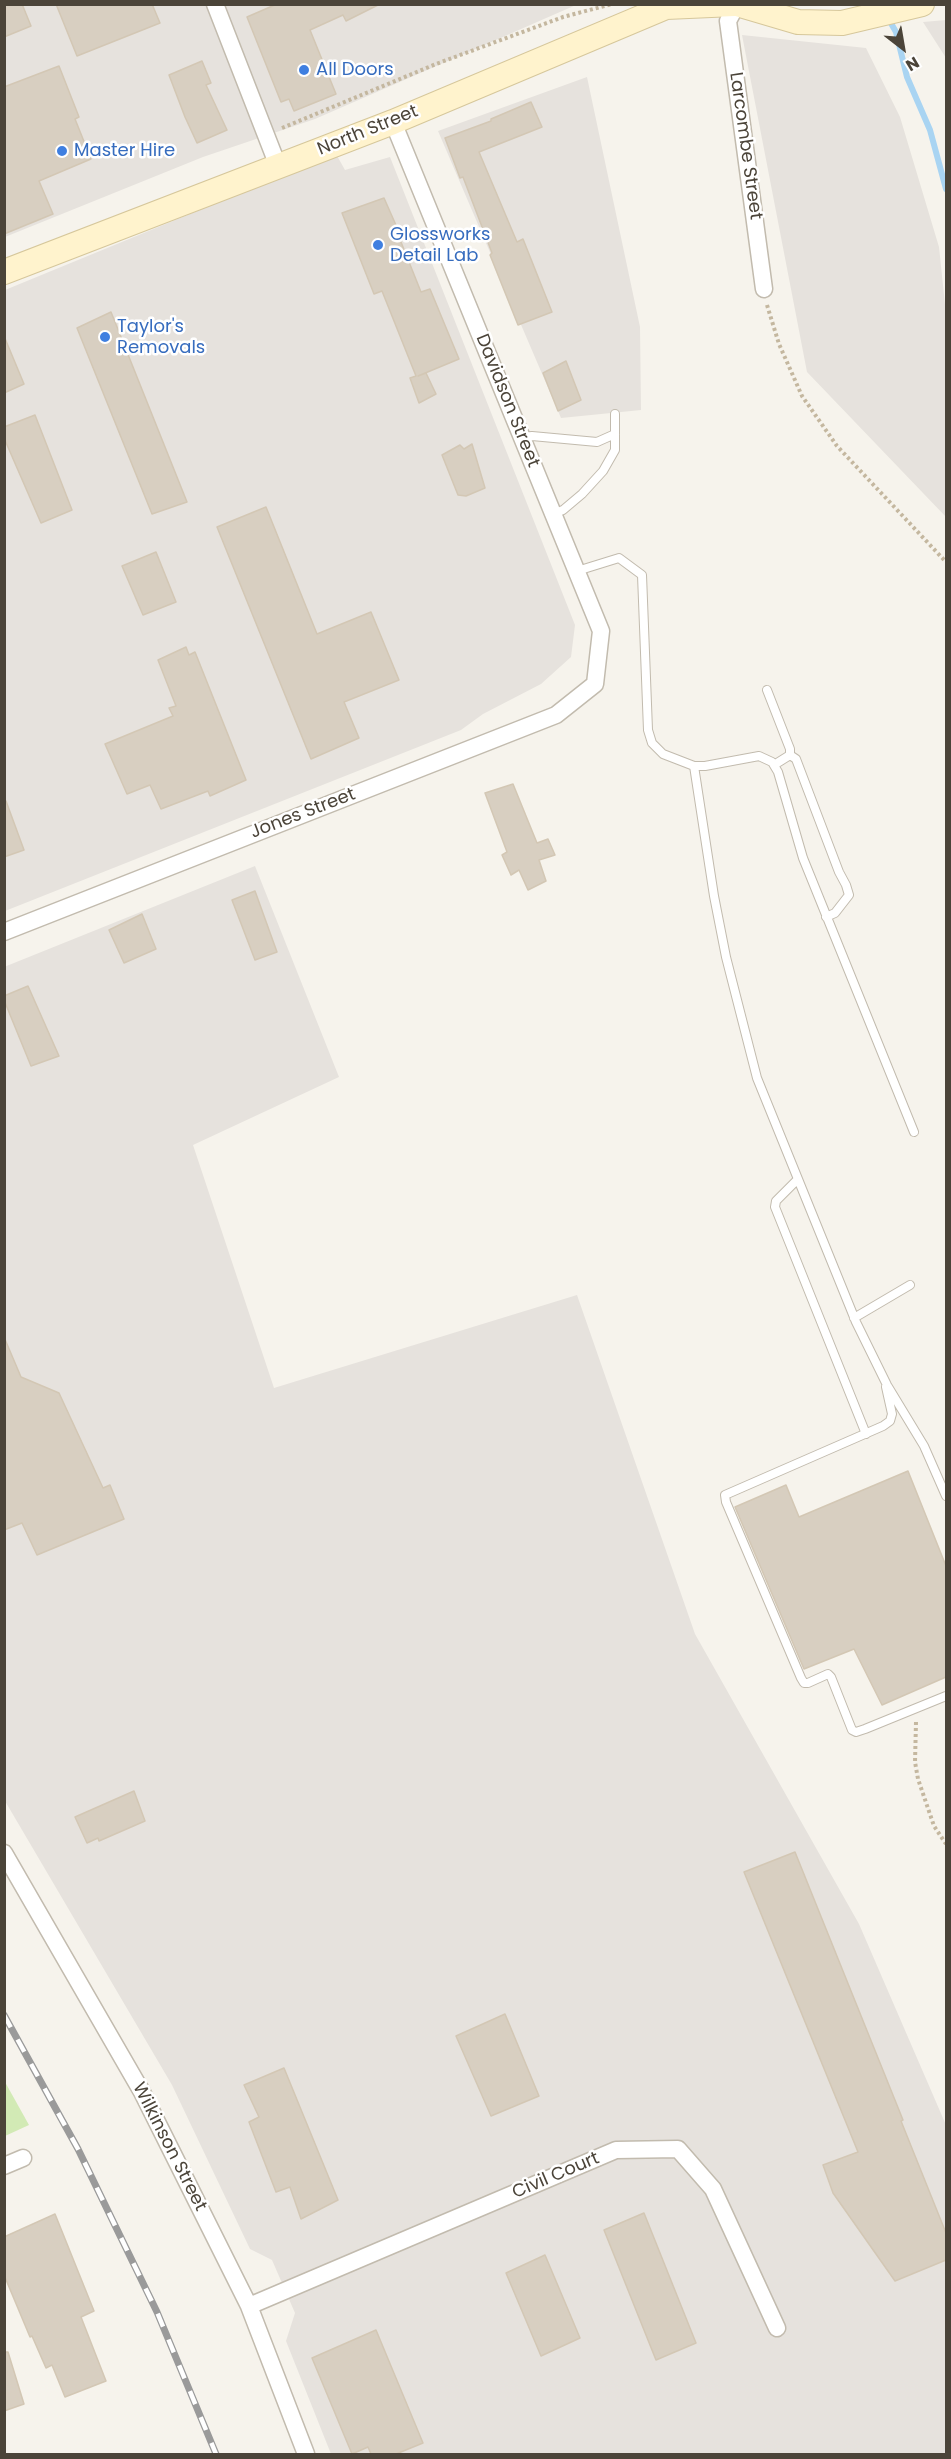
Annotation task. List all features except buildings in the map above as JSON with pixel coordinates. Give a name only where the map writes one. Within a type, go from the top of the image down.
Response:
[{"type":"street","points":[[214,4],[278,166]]},
{"type":"street","name":"North Street","points":[[4,272],[393,122],[666,7],[736,4],[798,22],[842,23],[915,6]]},
{"type":"street","name":"Larcombe Street","points":[[736,4],[728,21],[764,290]]},
{"type":"street","name":"Davidson Street","points":[[393,122],[602,632],[595,684]]},
{"type":"street","name":"Jones Street","points":[[4,932],[556,715],[595,684]]},
{"type":"street","name":"Wilkinson Street","points":[[4,1853],[142,2092],[249,2306],[306,2454]]},
{"type":"street","name":"Civil Court","points":[[249,2306],[616,2150],[678,2149],[713,2189],[777,2328]]},
{"type":"street","points":[[4,2166],[23,2158]]},
{"type":"lane","points":[[553,514],[563,510],[582,494],[603,471],[615,450],[615,414]]},
{"type":"lane","points":[[522,437],[597,442],[615,434]]},
{"type":"lane","points":[[577,571],[619,558],[642,575],[648,730],[652,743],[663,754],[694,766],[759,756],[774,765],[803,858],[914,1132]]},
{"type":"lane","points":[[766,690],[790,749],[790,755]]},
{"type":"lane","points":[[774,765],[790,755]]},
{"type":"lane","points":[[790,755],[796,759],[800,768],[849,895],[835,913],[826,917]]},
{"type":"lane","points":[[694,766],[714,896],[735,998],[757,1077],[854,1318],[883,1376],[924,1446],[946,1496]]},
{"type":"lane","points":[[798,1179],[776,1201],[775,1207],[866,1434]]},
{"type":"lane","points":[[854,1318],[910,1285]]},
{"type":"lane","points":[[883,1376],[892,1414],[890,1421],[866,1434],[725,1495],[726,1502],[804,1683],[828,1674],[852,1730],[856,1732],[946,1696]]},
{"type":"path","points":[[265,134],[436,64],[563,16],[612,4]]},
{"type":"path","points":[[764,290],[779,344],[802,396],[837,446],[946,562]]},
{"type":"path","points":[[919,1708],[915,1745],[918,1779],[934,1826],[946,1844]]},
{"type":"shaded area","points":[[5,5],[576,5],[315,119],[203,157],[5,237]]},
{"type":"shaded area","points":[[946,20],[946,58],[923,22]]},
{"type":"shaded area","points":[[742,35],[866,48],[900,117],[939,247],[946,314],[946,517],[807,372]]},
{"type":"shaded area","points":[[587,77],[640,327],[641,410],[561,418],[438,131]]},
{"type":"shaded area","points":[[336,154],[345,170],[390,157],[575,625],[571,657],[541,684],[483,714],[461,730],[5,911],[5,290]]},
{"type":"shaded area","points":[[255,866],[339,1077],[193,1145],[274,1388],[577,1295],[695,1634],[859,1924],[946,2125],[946,2454],[331,2454],[286,2341],[295,2313],[272,2260],[250,2249],[172,2085],[5,1801],[4,967]]},
{"type":"green space","points":[[5,2082],[29,2125],[4,2136]]},
{"type":"waterway","points":[[888,18],[896,32],[907,77],[930,130],[946,189]]},
{"type":"railway","points":[[4,2015],[78,2149],[157,2312],[216,2454]]},
{"type":"place","name":"All Doors","points":[[304,70]]},
{"type":"place","name":"Master Hire","points":[[62,151]]},
{"type":"place","name":"Glossworks Detail Lab","points":[[378,245]]},
{"type":"place","name":"Taylor's Removals","points":[[105,337]]}]
